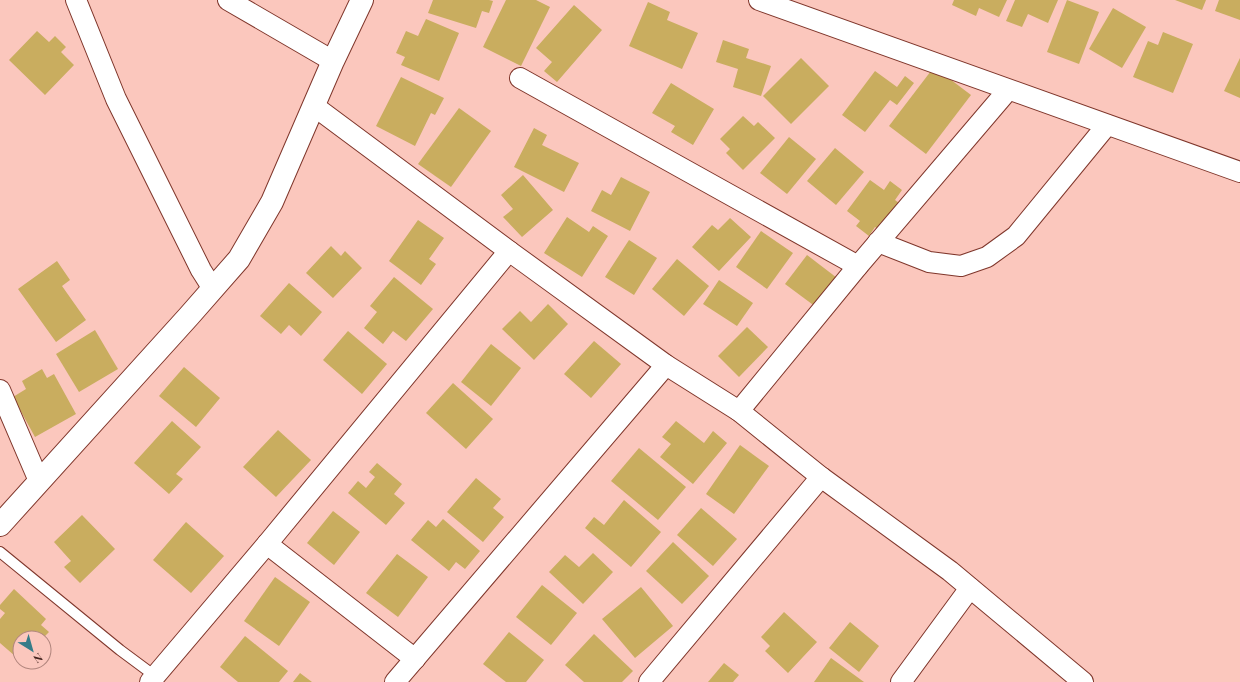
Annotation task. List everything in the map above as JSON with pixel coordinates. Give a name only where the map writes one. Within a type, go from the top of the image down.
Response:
[{"type":"street","points":[[76,0],[116,99],[201,270],[213,289]]},
{"type":"street","points":[[228,0],[333,61]]},
{"type":"street","points":[[0,524],[239,259],[272,202],[333,61],[362,0]]},
{"type":"street","points":[[759,0],[1240,172]]},
{"type":"street","points":[[520,78],[858,266]]},
{"type":"street","points":[[739,411],[878,242],[1008,90]]},
{"type":"street","points":[[314,106],[509,251],[666,365],[739,411],[821,477],[950,571],[1083,682]]},
{"type":"street","points":[[878,242],[928,262],[961,266],[987,256],[1016,236],[1107,125]]},
{"type":"street","points":[[152,679],[267,544],[509,251]]},
{"type":"street","points":[[395,682],[666,365]]},
{"type":"street","points":[[0,390],[39,481]]},
{"type":"street","points":[[649,682],[821,477]]},
{"type":"street","points":[[267,544],[415,659]]},
{"type":"street","points":[[901,682],[970,588]]},
{"type":"lane","points":[[0,552],[120,650],[152,679]]},
{"type":"building","points":[[433,0],[493,1],[489,13],[482,11],[476,28],[428,13]]},
{"type":"building","points":[[506,0],[536,0],[550,7],[521,66],[483,47]]},
{"type":"building","points":[[954,0],[1007,0],[999,17],[979,8],[976,16],[952,5]]},
{"type":"building","points":[[1015,0],[1058,0],[1048,23],[1028,14],[1022,27],[1006,21]]},
{"type":"building","points":[[1067,0],[1099,12],[1079,64],[1047,52]]},
{"type":"building","points":[[1175,0],[1206,0],[1202,10]]},
{"type":"building","points":[[1219,0],[1240,0],[1240,20],[1215,11]]},
{"type":"building","points":[[648,2],[670,12],[667,20],[698,33],[682,69],[629,46]]},
{"type":"building","points":[[574,5],[602,30],[557,82],[544,71],[552,62],[536,48]]},
{"type":"building","points":[[1113,8],[1146,27],[1122,68],[1089,49]]},
{"type":"building","points":[[426,19],[459,33],[439,81],[401,65],[405,57],[396,53],[406,31],[418,36]]},
{"type":"building","points":[[37,31],[49,42],[55,36],[66,47],[61,52],[74,65],[45,95],[9,60]]},
{"type":"building","points":[[1163,32],[1193,44],[1173,93],[1133,77],[1148,41],[1158,45]]},
{"type":"building","points":[[723,40],[749,49],[746,58],[771,66],[761,96],[733,87],[738,69],[716,62]]},
{"type":"building","points":[[801,58],[829,86],[791,124],[763,96]]},
{"type":"building","points":[[1240,58],[1240,98],[1224,91]]},
{"type":"building","points":[[934,67],[971,95],[926,154],[889,126]]},
{"type":"building","points":[[875,71],[897,87],[905,76],[914,83],[897,105],[890,100],[865,132],[842,115]]},
{"type":"building","points":[[401,77],[444,98],[435,115],[431,113],[415,146],[376,126]]},
{"type":"building","points":[[671,83],[714,109],[693,145],[671,132],[675,126],[652,113]]},
{"type":"building","points":[[459,108],[491,131],[451,187],[418,164]]},
{"type":"building","points":[[743,116],[754,126],[758,122],[775,138],[743,170],[726,153],[730,149],[720,139]]},
{"type":"building","points":[[534,128],[547,135],[542,145],[579,163],[564,192],[514,167]]},
{"type":"building","points":[[789,137],[816,159],[787,194],[760,173]]},
{"type":"building","points":[[835,148],[864,172],[836,205],[807,181]]},
{"type":"building","points":[[523,175],[553,210],[522,237],[503,217],[513,209],[501,195]]},
{"type":"building","points":[[621,177],[650,192],[630,231],[591,211],[602,190],[611,195]]},
{"type":"building","points":[[870,180],[884,190],[890,181],[902,190],[895,200],[903,206],[883,232],[875,227],[869,236],[856,226],[860,221],[847,211]]},
{"type":"building","points":[[567,217],[589,232],[593,226],[608,236],[582,277],[544,253]]},
{"type":"building","points":[[730,218],[751,237],[719,271],[692,247],[712,225],[718,230]]},
{"type":"building","points":[[418,220],[444,238],[429,259],[436,264],[421,285],[389,261]]},
{"type":"building","points":[[761,231],[793,253],[767,289],[736,267]]},
{"type":"building","points":[[629,240],[657,258],[634,295],[605,277]]},
{"type":"building","points":[[331,246],[341,256],[345,251],[362,268],[333,298],[306,273]]},
{"type":"building","points":[[807,255],[841,281],[820,310],[785,284]]},
{"type":"building","points":[[677,259],[709,286],[684,316],[652,289]]},
{"type":"building","points":[[57,261],[70,280],[62,286],[86,320],[56,342],[18,289]]},
{"type":"building","points":[[394,277],[433,309],[406,341],[393,331],[383,344],[364,328],[377,312],[370,306]]},
{"type":"building","points":[[719,280],[753,303],[737,326],[703,304]]},
{"type":"building","points":[[289,283],[322,312],[301,336],[289,325],[281,334],[260,316]]},
{"type":"building","points":[[548,304],[568,324],[534,360],[502,329],[520,311],[531,322]]},
{"type":"building","points":[[747,327],[768,347],[739,377],[718,356]]},
{"type":"building","points":[[95,330],[118,369],[79,392],[56,354]]},
{"type":"building","points":[[348,331],[387,364],[362,394],[323,360]]},
{"type":"building","points":[[594,341],[621,364],[591,398],[564,374]]},
{"type":"building","points":[[491,344],[521,368],[491,406],[461,382]]},
{"type":"building","points":[[184,367],[220,398],[196,427],[159,396]]},
{"type":"building","points":[[42,369],[47,378],[54,374],[76,414],[35,437],[13,397],[26,389],[22,381]]},
{"type":"building","points":[[453,383],[493,419],[466,449],[426,413]]},
{"type":"building","points":[[172,421],[201,447],[176,474],[183,479],[169,494],[134,463]]},
{"type":"building","points":[[676,421],[704,443],[713,431],[727,443],[693,484],[660,457],[671,444],[662,437]]},
{"type":"building","points":[[278,430],[311,460],[276,497],[243,467]]},
{"type":"building","points":[[740,445],[769,466],[734,514],[706,494]]},
{"type":"building","points":[[639,448],[686,487],[658,520],[611,481]]},
{"type":"building","points":[[377,463],[402,484],[394,494],[405,503],[386,525],[348,493],[358,481],[366,488],[375,477],[369,472]]},
{"type":"building","points":[[476,478],[501,499],[493,508],[504,517],[483,542],[447,512]]},
{"type":"building","points":[[624,500],[661,532],[631,567],[585,528],[594,517],[604,525]]},
{"type":"building","points":[[701,508],[737,539],[713,566],[677,535]]},
{"type":"building","points":[[333,511],[360,532],[334,565],[307,543]]},
{"type":"building","points":[[82,515],[115,549],[80,583],[64,567],[71,561],[54,542]]},
{"type":"building","points":[[443,519],[480,551],[465,569],[456,562],[449,571],[411,540],[428,520],[436,527]]},
{"type":"building","points":[[186,522],[224,556],[191,593],[153,560]]},
{"type":"building","points":[[673,542],[709,576],[682,604],[646,571]]},
{"type":"building","points":[[593,553],[613,572],[583,604],[549,572],[565,555],[579,567]]},
{"type":"building","points":[[397,554],[428,577],[398,617],[366,593]]},
{"type":"building","points":[[275,577],[310,602],[279,646],[244,621]]},
{"type":"building","points":[[542,585],[577,613],[551,645],[516,617]]},
{"type":"building","points":[[641,587],[673,626],[635,658],[602,619]]},
{"type":"building","points":[[14,589],[46,619],[41,625],[47,630],[12,630],[12,653],[0,643],[0,619],[5,613],[0,609],[0,605]]},
{"type":"building","points":[[784,612],[817,642],[788,673],[765,651],[770,646],[761,637]]},
{"type":"building","points":[[850,622],[879,646],[859,672],[829,648]]},
{"type":"building","points":[[509,632],[544,660],[526,682],[506,682],[483,664]]},
{"type":"building","points":[[594,634],[633,671],[622,682],[584,682],[565,665]]},
{"type":"building","points":[[245,636],[288,671],[279,682],[238,682],[220,667]]},
{"type":"building","points":[[831,658],[864,682],[814,682]]},
{"type":"building","points":[[724,663],[739,675],[733,682],[708,682]]},
{"type":"building","points":[[300,673],[312,682],[293,682]]}]
